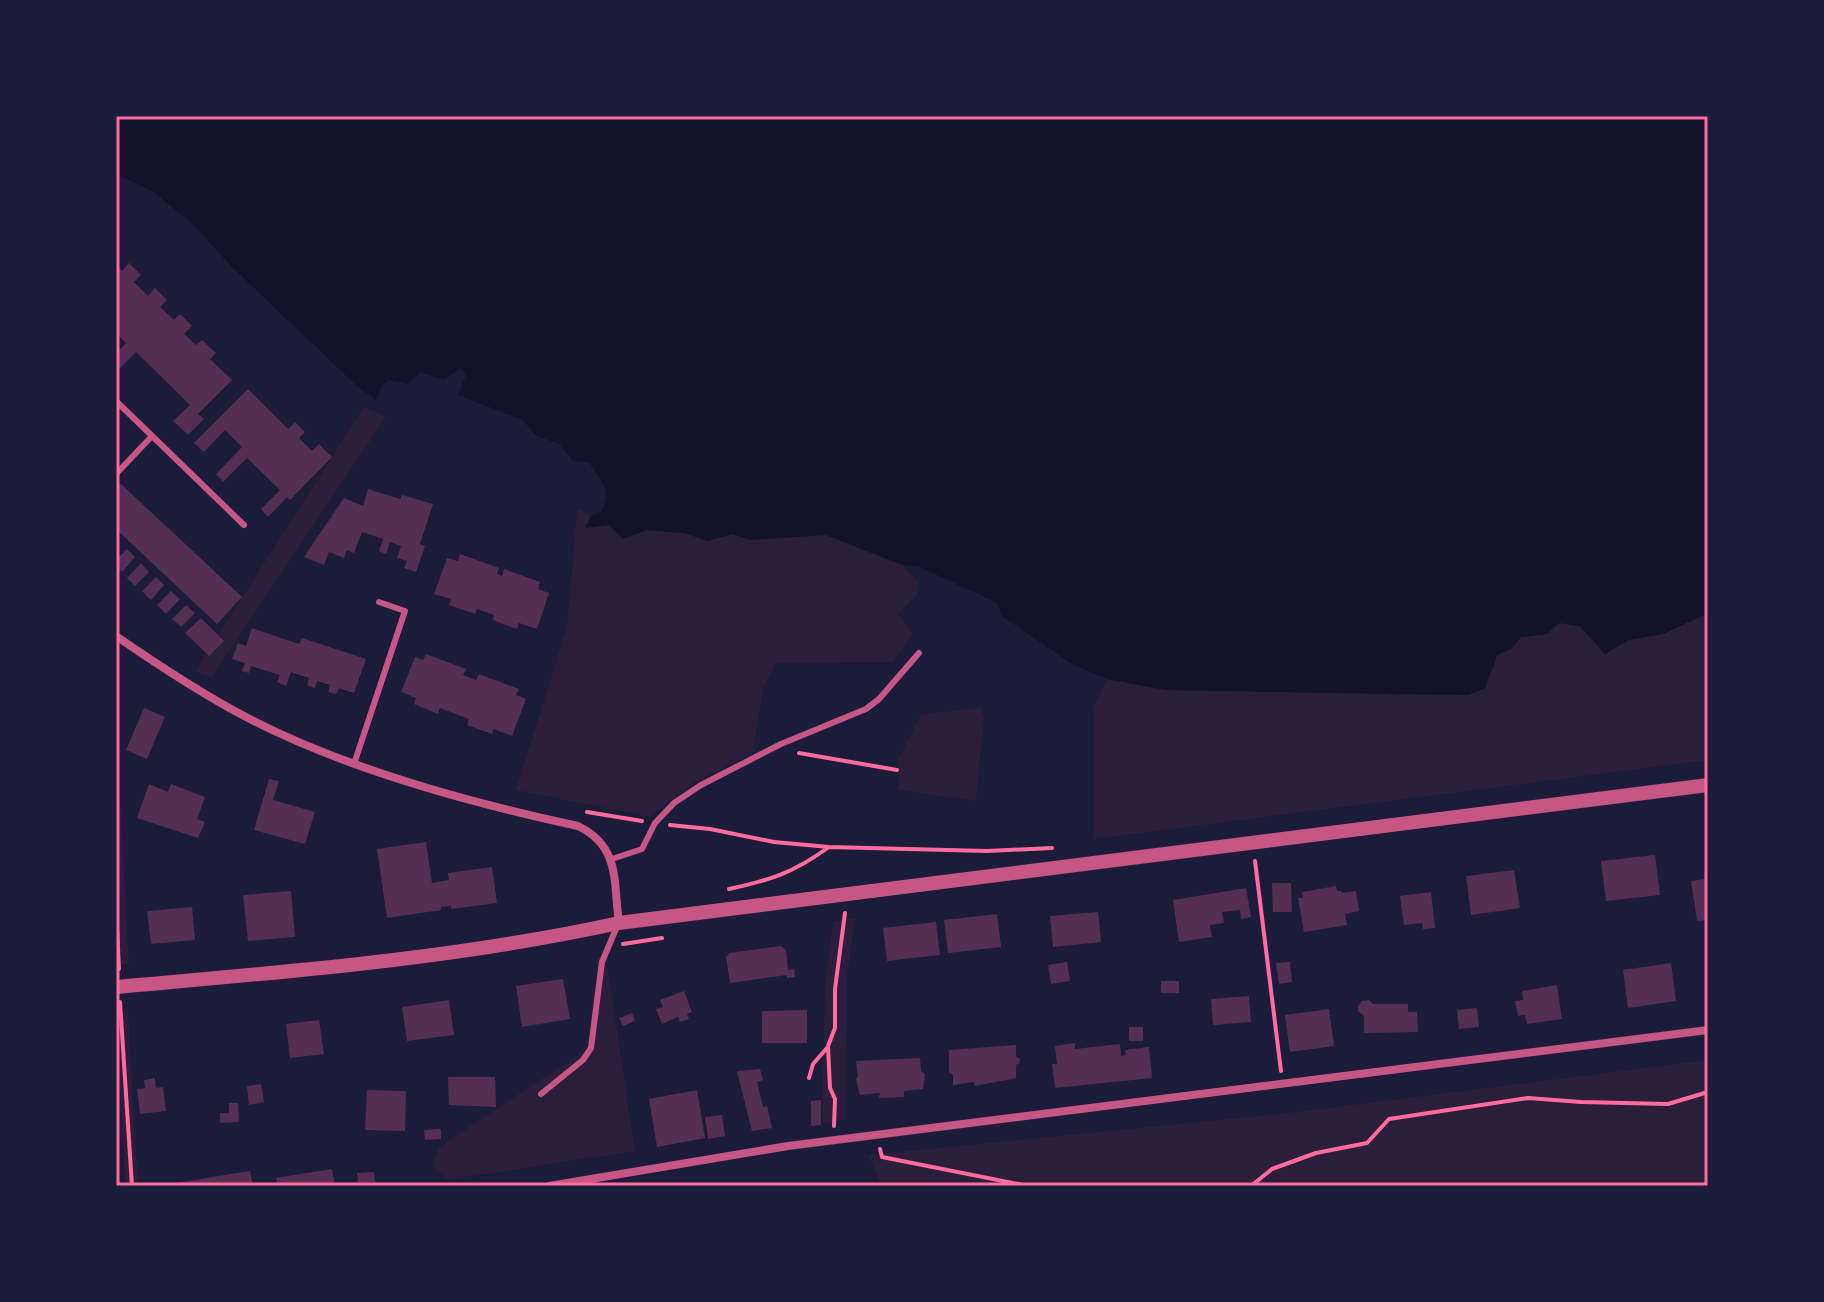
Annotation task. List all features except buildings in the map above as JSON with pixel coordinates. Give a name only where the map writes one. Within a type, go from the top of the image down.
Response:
[{"type":"street","points":[[116,636],[175,677],[248,718],[354,764],[491,805],[578,826],[596,836],[612,859],[619,923]]},
{"type":"street","points":[[118,987],[405,957],[579,932],[619,923],[1708,785]]},
{"type":"street","points":[[549,1186],[877,1135],[1708,1030]]},
{"type":"lane","points":[[116,401],[244,525]]},
{"type":"lane","points":[[116,474],[152,436]]},
{"type":"lane","points":[[354,764],[405,611],[379,602]]},
{"type":"lane","points":[[612,859],[642,849],[655,823],[674,803],[701,785],[773,749],[866,709],[879,699],[919,653]]},
{"type":"lane","points":[[541,1094],[583,1060],[591,1048],[602,962],[619,923]]},
{"type":"path","points":[[773,749],[897,770]]},
{"type":"path","points":[[582,811],[710,829],[774,842],[829,847],[987,851],[1059,847],[1060,865]]},
{"type":"path","points":[[716,891],[778,876],[801,867],[829,847]]},
{"type":"path","points":[[1255,859],[1283,1085]]},
{"type":"path","points":[[116,908],[118,987]]},
{"type":"path","points":[[809,1078],[813,1064],[828,1046],[835,1028],[835,989],[845,913]]},
{"type":"path","points":[[120,1007],[132,1186]]},
{"type":"path","points":[[828,1046],[830,1088],[835,1099],[834,1141]]},
{"type":"path","points":[[1251,1186],[1272,1169],[1316,1153],[1367,1143],[1389,1119],[1528,1098],[1668,1104],[1708,1092]]},
{"type":"path","points":[[877,1135],[882,1157],[1028,1186]]},
{"type":"path","points":[[1156,1186],[1190,1186]]},
{"type":"shaded area","points":[[116,116],[1708,116],[1708,613],[1663,634],[1628,640],[1605,654],[1580,626],[1559,623],[1547,634],[1521,637],[1511,649],[1497,655],[1485,688],[1468,695],[1166,690],[1107,679],[1072,664],[1002,616],[997,603],[918,566],[903,565],[826,535],[750,540],[733,534],[707,541],[685,533],[647,530],[623,539],[609,525],[585,528],[591,516],[601,512],[606,497],[604,486],[590,463],[572,460],[559,444],[535,435],[523,420],[458,395],[466,375],[461,367],[444,380],[420,372],[408,384],[389,380],[381,386],[377,400],[358,387],[232,267],[193,224],[151,190],[116,174]]},
{"type":"shaded area","points":[[364,407],[386,417],[211,678],[195,671]]},
{"type":"shaded area","points":[[577,508],[591,516],[585,527],[609,525],[623,539],[646,530],[685,533],[707,541],[733,534],[750,540],[826,535],[903,566],[918,581],[917,595],[898,613],[913,634],[893,662],[776,663],[763,688],[753,753],[692,784],[650,817],[516,790],[567,627]]},
{"type":"shaded area","points":[[1708,613],[1708,760],[1094,839],[1094,707],[1107,679],[1167,690],[1438,695],[1493,670],[1497,655],[1511,649],[1521,637],[1547,634],[1559,623],[1579,626],[1605,654],[1628,640],[1663,634]]},
{"type":"shaded area","points":[[981,708],[984,719],[976,801],[899,790],[899,758],[921,714]]},
{"type":"shaded area","points":[[116,727],[129,964],[116,965]]},
{"type":"shaded area","points":[[855,918],[847,976],[846,1120],[822,1123],[825,983],[833,922]]},
{"type":"shaded area","points":[[598,957],[606,957],[635,1151],[447,1180],[432,1166],[439,1147],[587,1049]]},
{"type":"shaded area","points":[[128,1010],[138,1186],[125,1186],[116,1016]]},
{"type":"shaded area","points":[[1708,1060],[1708,1186],[882,1186],[868,1155],[1296,1112]]}]
